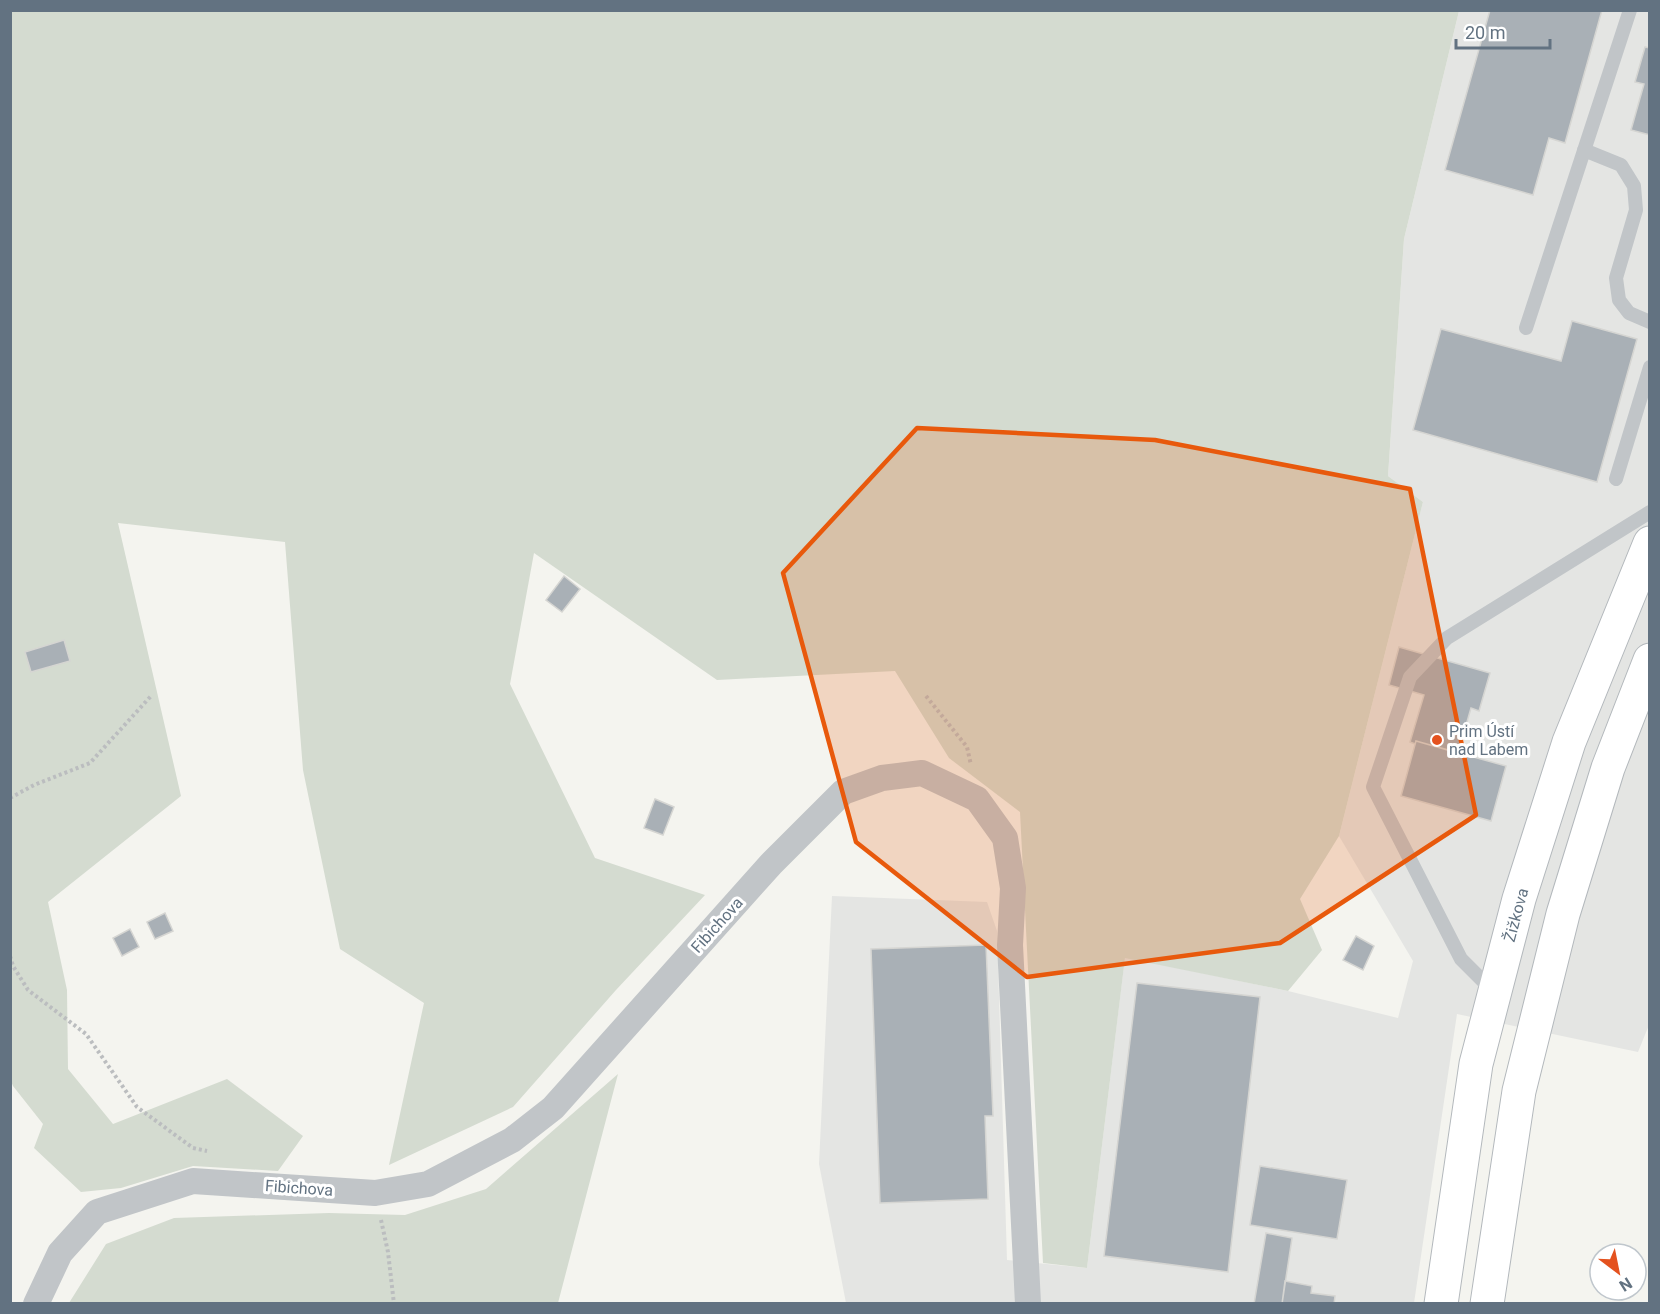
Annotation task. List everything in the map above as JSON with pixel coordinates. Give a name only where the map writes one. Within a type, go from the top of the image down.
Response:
[{"type":"main road","name":"Žižkova","points":[[1442,1304],[1476,1064],[1520,899],[1569,742],[1650,543]]},
{"type":"main road","points":[[1487,1304],[1518,1091],[1563,914],[1608,768],[1650,660]]},
{"type":"street","name":"Fibichova","points":[[36,1304],[60,1253],[97,1212],[193,1181],[375,1193],[428,1184],[513,1140],[553,1107],[771,864],[843,792],[882,777],[922,773],[977,799],[1005,838],[1013,888],[1010,945],[1028,1304]]},
{"type":"lane","points":[[1526,328],[1630,10]]},
{"type":"lane","points":[[1584,150],[1621,165],[1634,186],[1636,210],[1616,278],[1618,300],[1629,313],[1650,322]]},
{"type":"lane","points":[[1616,479],[1650,367]]},
{"type":"lane","points":[[1495,993],[1461,959],[1374,787],[1410,678],[1447,638],[1650,512]]},
{"type":"path","points":[[10,798],[34,785],[90,762],[151,696]]},
{"type":"path","points":[[926,696],[967,747],[977,799]]},
{"type":"path","points":[[10,956],[13,966],[28,990],[86,1034],[137,1107],[193,1148],[216,1152]]},
{"type":"path","points":[[375,1193],[388,1252],[394,1304]]},
{"type":"highlighted area","points":[[917,428],[1155,440],[1410,489],[1476,815],[1280,943],[1027,977],[856,842],[783,573]]},
{"type":"shaded area","points":[[10,11],[1459,11],[1404,239],[1388,476],[1423,502],[1339,836],[1300,899],[1322,950],[1288,991],[1125,958],[1087,1268],[1043,1263],[1020,812],[949,758],[895,671],[717,680],[534,553],[510,684],[595,858],[705,895],[616,990],[513,1107],[389,1165],[424,1003],[340,949],[303,770],[285,542],[118,523],[181,796],[48,902],[67,990],[68,1069],[113,1124],[227,1079],[303,1136],[278,1171],[193,1166],[121,1188],[81,1192],[34,1148],[43,1124],[10,1079]]},
{"type":"shaded area","points":[[1459,11],[1649,11],[1649,1025],[1638,1052],[1457,1014],[1414,1303],[846,1303],[819,1164],[832,896],[987,902],[997,931],[1007,1260],[1087,1268],[1125,957],[1288,991],[1398,1018],[1413,961],[1339,836],[1423,502],[1388,476],[1404,239]]},
{"type":"shaded area","points":[[618,1074],[558,1303],[69,1303],[106,1244],[174,1218],[329,1213],[405,1215],[486,1189]]},
{"type":"building","points":[[1490,10],[1602,10],[1565,143],[1549,138],[1533,195],[1445,170]]},
{"type":"building","points":[[1645,47],[1650,48],[1650,135],[1631,130],[1644,84],[1635,82]]},
{"type":"building","points":[[1572,321],[1637,339],[1597,482],[1413,430],[1441,329],[1561,361]]},
{"type":"building","points":[[564,576],[580,589],[562,612],[546,600]]},
{"type":"building","points":[[64,640],[70,661],[31,672],[25,652]]},
{"type":"building","points":[[1399,647],[1490,673],[1479,711],[1471,708],[1458,753],[1416,741],[1415,744],[1410,742],[1424,695],[1389,685]]},
{"type":"building","points":[[1416,741],[1506,766],[1491,821],[1401,796]]},
{"type":"building","points":[[655,799],[674,807],[663,835],[644,828]]},
{"type":"building","points":[[165,913],[173,931],[155,939],[147,922]]},
{"type":"building","points":[[130,929],[139,947],[122,956],[113,938]]},
{"type":"building","points":[[1356,936],[1374,946],[1363,970],[1343,960]]},
{"type":"building","points":[[986,945],[993,1116],[985,1116],[988,1199],[880,1203],[871,949]]},
{"type":"building","points":[[1137,983],[1260,997],[1228,1272],[1104,1256]]},
{"type":"building","points":[[1260,1166],[1347,1180],[1337,1239],[1250,1225]]},
{"type":"building","points":[[1266,1233],[1292,1238],[1282,1304],[1254,1304]]},
{"type":"building","points":[[1285,1281],[1312,1286],[1311,1293],[1335,1296],[1334,1304],[1282,1304]]},
{"type":"place","name":"Prim Ústí nad Labem","points":[[1437,740]]}]
